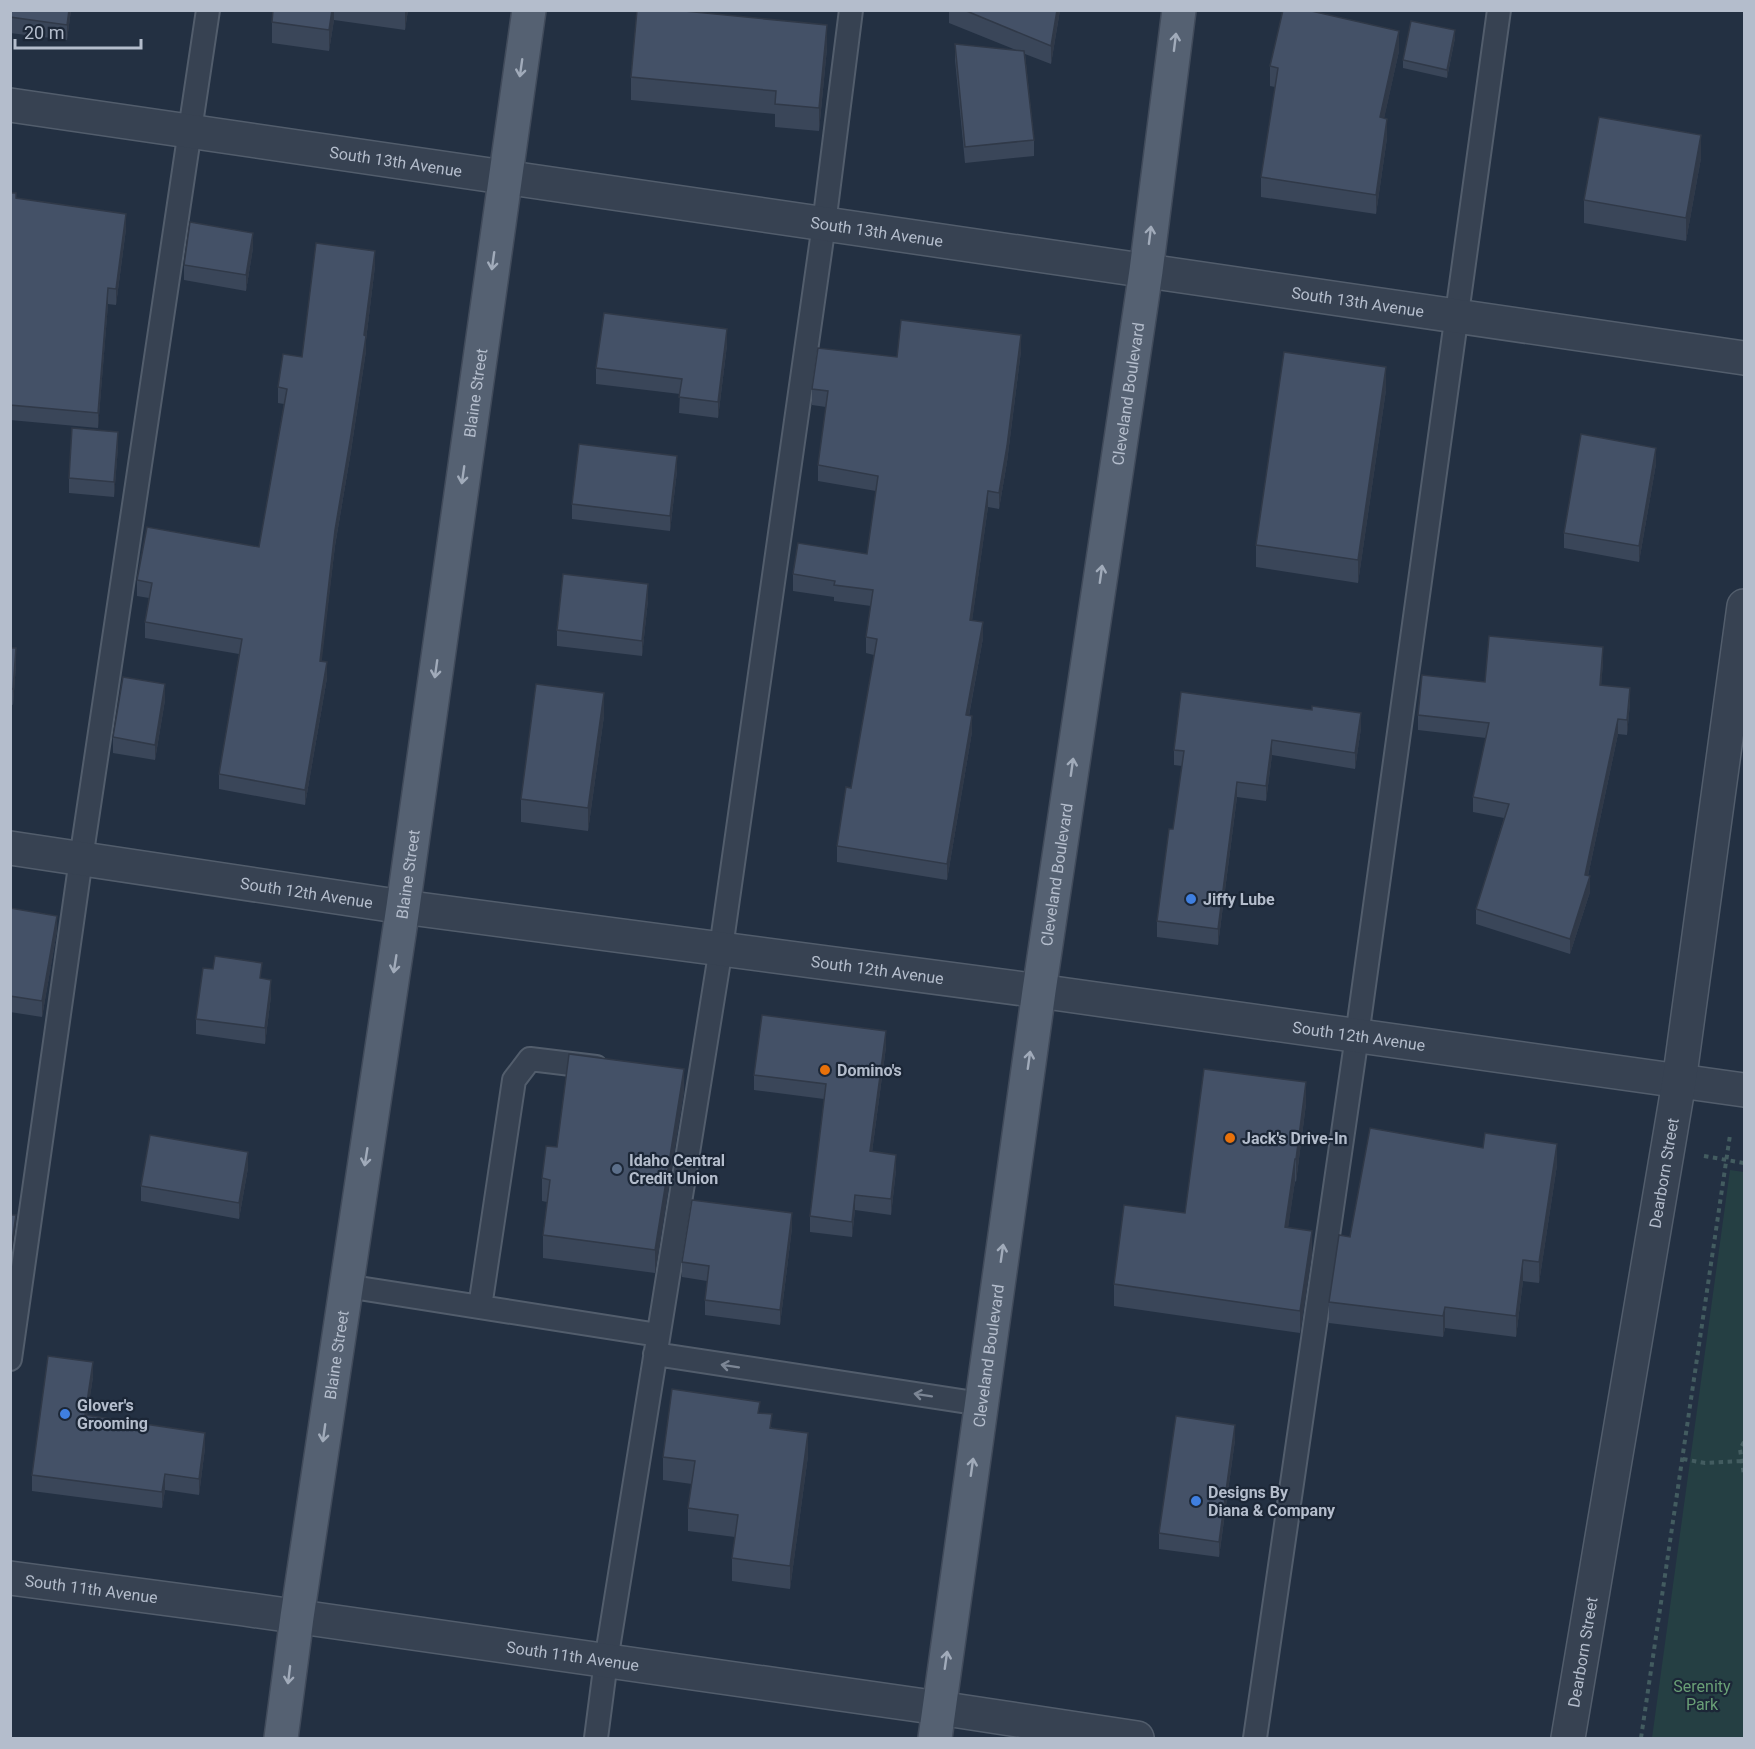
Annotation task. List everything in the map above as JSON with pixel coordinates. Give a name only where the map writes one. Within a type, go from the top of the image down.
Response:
[{"type":"main road","name":"Blaine Street","points":[[281,1738],[403,906],[529,10]]},
{"type":"main road","name":"Cleveland Boulevard","points":[[937,1723],[1039,991],[1146,271],[1179,10]]},
{"type":"street","name":"South 13th Avenue","points":[[10,105],[1744,358]]},
{"type":"street","name":"Dearborn Street","points":[[1568,1738],[1679,1082],[1744,606]]},
{"type":"street","name":"South 12th Avenue","points":[[10,848],[403,906],[1039,991],[1744,1090]]},
{"type":"street","name":"South 11th Avenue","points":[[10,1578],[606,1661],[937,1723],[1137,1738]]},
{"type":"lane","points":[[10,1359],[81,859],[208,10]]},
{"type":"lane","points":[[596,1738],[606,1661],[721,948],[824,224],[851,10]]},
{"type":"lane","points":[[1255,1738],[1357,1036],[1499,10]]},
{"type":"lane","points":[[480,1307],[514,1080],[530,1059],[621,1070]]},
{"type":"lane","points":[[677,1076],[700,1079]]},
{"type":"lane","points":[[346,1286],[480,1307],[657,1345],[981,1404]]},
{"type":"path","points":[[1641,1738],[1731,1135]]},
{"type":"path","points":[[1703,1156],[1744,1163]]},
{"type":"path","points":[[1744,1442],[1740,1449],[1744,1475]]},
{"type":"path","points":[[1683,1459],[1705,1463],[1743,1461]]},
{"type":"green space","name":"Serenity Park","points":[[1730,1170],[1744,1172],[1744,1738],[1652,1738]]},
{"type":"building","points":[[10,10],[69,10],[67,25],[10,17]]},
{"type":"building","points":[[273,10],[332,10],[329,30],[272,22]]},
{"type":"building","points":[[637,10],[674,10],[827,25],[819,108],[775,104],[776,91],[631,77]]},
{"type":"building","points":[[964,10],[1057,10],[1051,46]]},
{"type":"building","points":[[1283,10],[1307,10],[1399,31],[1380,117],[1387,119],[1376,195],[1261,177],[1278,68],[1270,66]]},
{"type":"building","points":[[1411,21],[1455,30],[1447,70],[1403,60]]},
{"type":"building","points":[[955,44],[1024,51],[1034,140],[965,147]]},
{"type":"building","points":[[1599,117],[1701,135],[1686,218],[1584,200]]},
{"type":"building","points":[[10,193],[16,193],[16,198],[126,214],[116,289],[108,288],[98,413],[10,405]]},
{"type":"building","points":[[190,222],[253,233],[246,275],[184,265]]},
{"type":"building","points":[[316,243],[375,251],[364,335],[366,336],[335,530],[320,661],[327,662],[305,790],[219,774],[242,639],[145,622],[152,583],[137,580],[147,527],[259,547],[287,389],[278,387],[283,354],[302,357]]},
{"type":"building","points":[[604,313],[727,329],[718,402],[679,397],[682,379],[596,368]]},
{"type":"building","points":[[901,320],[1021,335],[999,493],[988,491],[970,620],[983,622],[966,715],[972,716],[947,864],[837,846],[846,787],[851,788],[877,639],[866,637],[873,590],[834,585],[835,581],[793,574],[798,543],[867,554],[878,476],[818,465],[828,391],[812,389],[818,348],[897,357]]},
{"type":"building","points":[[1284,352],[1386,367],[1358,560],[1256,545]]},
{"type":"building","points":[[72,428],[118,432],[114,482],[69,478]]},
{"type":"building","points":[[1581,434],[1656,448],[1639,546],[1564,533]]},
{"type":"building","points":[[579,444],[677,456],[670,516],[572,504]]},
{"type":"building","points":[[563,574],[648,584],[642,641],[557,630]]},
{"type":"building","points":[[1489,636],[1603,647],[1600,685],[1630,688],[1627,720],[1618,719],[1585,875],[1590,876],[1570,939],[1476,909],[1509,804],[1473,797],[1489,723],[1418,715],[1422,675],[1485,682]]},
{"type":"building","points":[[10,648],[16,648],[13,689],[10,689]]},
{"type":"building","points":[[123,677],[165,684],[155,745],[113,737]]},
{"type":"building","points":[[536,684],[604,693],[588,808],[521,799]]},
{"type":"building","points":[[1181,692],[1312,710],[1312,706],[1361,713],[1355,753],[1272,740],[1266,786],[1237,782],[1218,929],[1157,921],[1169,829],[1173,829],[1184,751],[1174,750]]},
{"type":"building","points":[[10,908],[57,916],[42,1001],[10,996]]},
{"type":"building","points":[[215,956],[262,963],[260,978],[271,980],[265,1028],[196,1019],[203,968],[213,969]]},
{"type":"building","points":[[762,1015],[886,1031],[870,1151],[896,1155],[891,1199],[855,1195],[852,1222],[810,1216],[826,1084],[754,1075]]},
{"type":"building","points":[[569,1054],[684,1069],[655,1250],[543,1235],[550,1180],[542,1178],[546,1146],[557,1147]]},
{"type":"building","points":[[1204,1069],[1306,1082],[1285,1227],[1312,1231],[1300,1311],[1114,1284],[1124,1205],[1185,1213]]},
{"type":"building","points":[[1370,1128],[1483,1148],[1485,1133],[1557,1144],[1539,1262],[1523,1260],[1516,1316],[1445,1307],[1443,1316],[1329,1302],[1339,1235],[1350,1237]]},
{"type":"building","points":[[150,1135],[248,1152],[239,1203],[141,1186]]},
{"type":"building","points":[[692,1200],[792,1213],[780,1310],[705,1300],[709,1266],[682,1262]]},
{"type":"building","points":[[10,1215],[16,1215],[11,1248],[10,1248]]},
{"type":"building","points":[[48,1356],[93,1362],[85,1415],[205,1433],[199,1479],[165,1474],[162,1492],[32,1475]]},
{"type":"building","points":[[672,1389],[760,1402],[758,1413],[772,1414],[770,1428],[808,1433],[790,1566],[732,1558],[738,1515],[688,1508],[695,1461],[663,1457]]},
{"type":"building","points":[[1176,1416],[1235,1425],[1219,1542],[1159,1533]]},
{"type":"place","name":"Jiffy Lube","points":[[1191,899]]},
{"type":"place","name":"Domino's","points":[[825,1070]]},
{"type":"place","name":"Jack's Drive-In","points":[[1230,1138]]},
{"type":"place","name":"Idaho Central Credit Union","points":[[617,1169]]},
{"type":"place","name":"Glover's Grooming","points":[[65,1414]]},
{"type":"place","name":"Designs By Diana & Company","points":[[1196,1501]]}]
